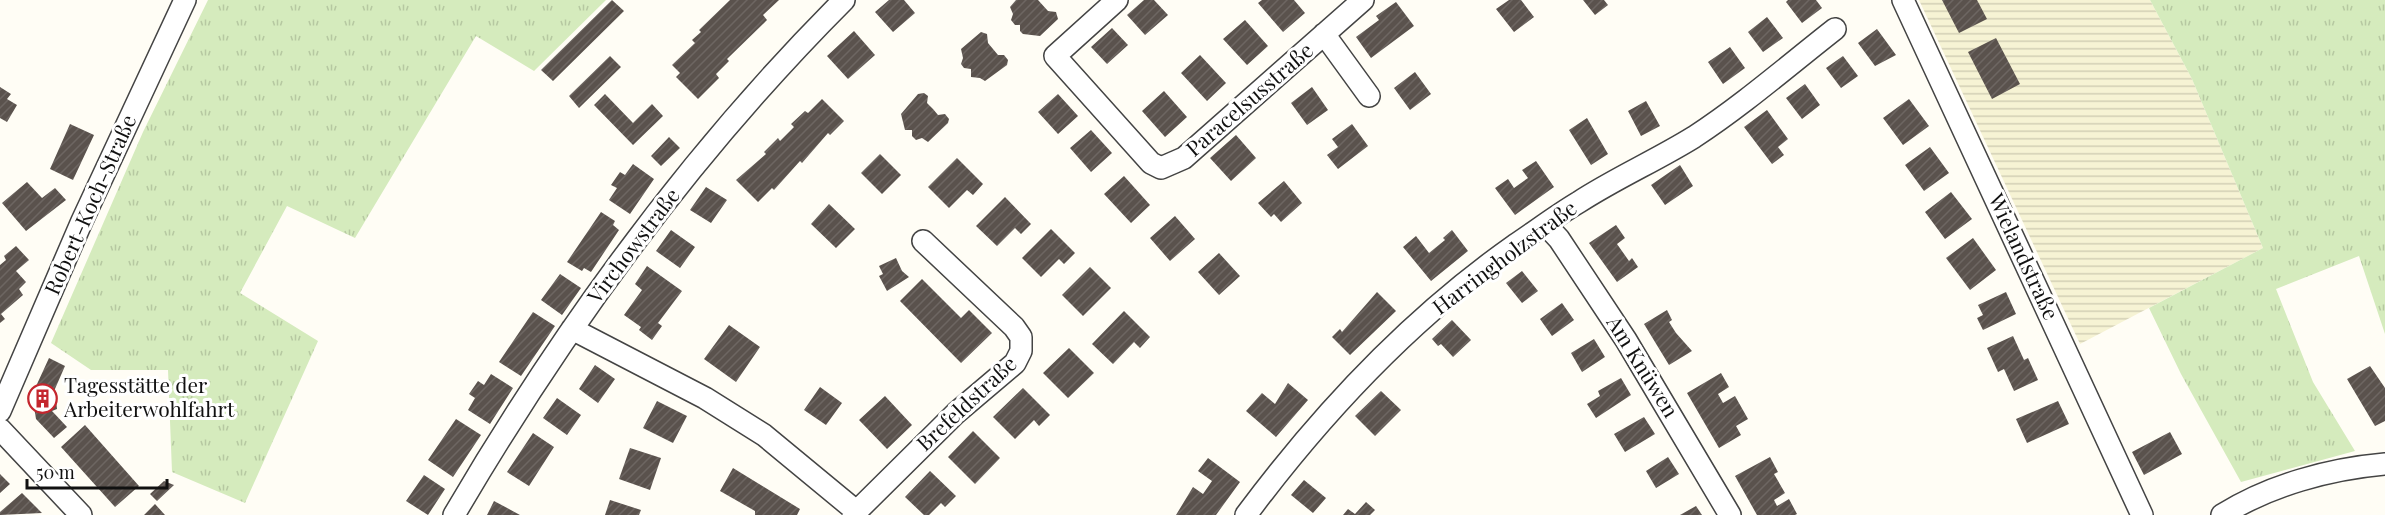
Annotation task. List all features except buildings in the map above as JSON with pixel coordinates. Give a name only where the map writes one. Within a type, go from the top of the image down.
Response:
[{"type":"street","name":"Robert-Koch-Straße","points":[[0,411],[82,221],[185,0]]},
{"type":"street","name":"Virchowstraße","points":[[454,515],[572,329],[646,226],[709,147],[781,63],[844,0]]},
{"type":"street","name":"Paracelsusstraße","points":[[1117,0],[1055,56],[1151,163],[1161,168],[1184,158],[1364,0]]},
{"type":"street","name":"Wielandstraße","points":[[1903,0],[2142,515]]},
{"type":"street","name":"Harringholzstraße","points":[[1248,514],[1294,450],[1346,393],[1390,349],[1513,247],[1580,201],[1695,136],[1835,29]]},
{"type":"street","name":"Paracelsusstraße","points":[[1324,34],[1369,96]]},
{"type":"street","name":"Am Knüwen","points":[[1546,225],[1559,239],[1626,340],[1730,515]]},
{"type":"street","name":"Brefeldstraße","points":[[572,329],[705,398],[764,435],[854,513],[956,413],[1015,363],[1021,351],[1020,337],[1014,327],[923,241]]},
{"type":"street","points":[[0,429],[81,515]]},
{"type":"street","points":[[2222,515],[2272,489],[2359,467],[2385,465]]},
{"type":"shaded area","points":[[1919,0],[2150,0],[2192,79],[2263,248],[2080,344]]},
{"type":"green space","points":[[208,0],[606,0],[534,71],[476,36],[355,238],[287,206],[240,293],[318,341],[245,503],[172,472],[168,370],[91,370],[51,343],[143,132]]},
{"type":"green space","points":[[2150,0],[2385,0],[2385,334],[2359,256],[2276,289],[2313,382],[2355,451],[2241,482],[2181,374],[2149,308],[2263,248],[2192,79]]},
{"type":"place","name":"Tagesstätte der Arbeiterwohlfahrt","points":[[43,398]]}]
